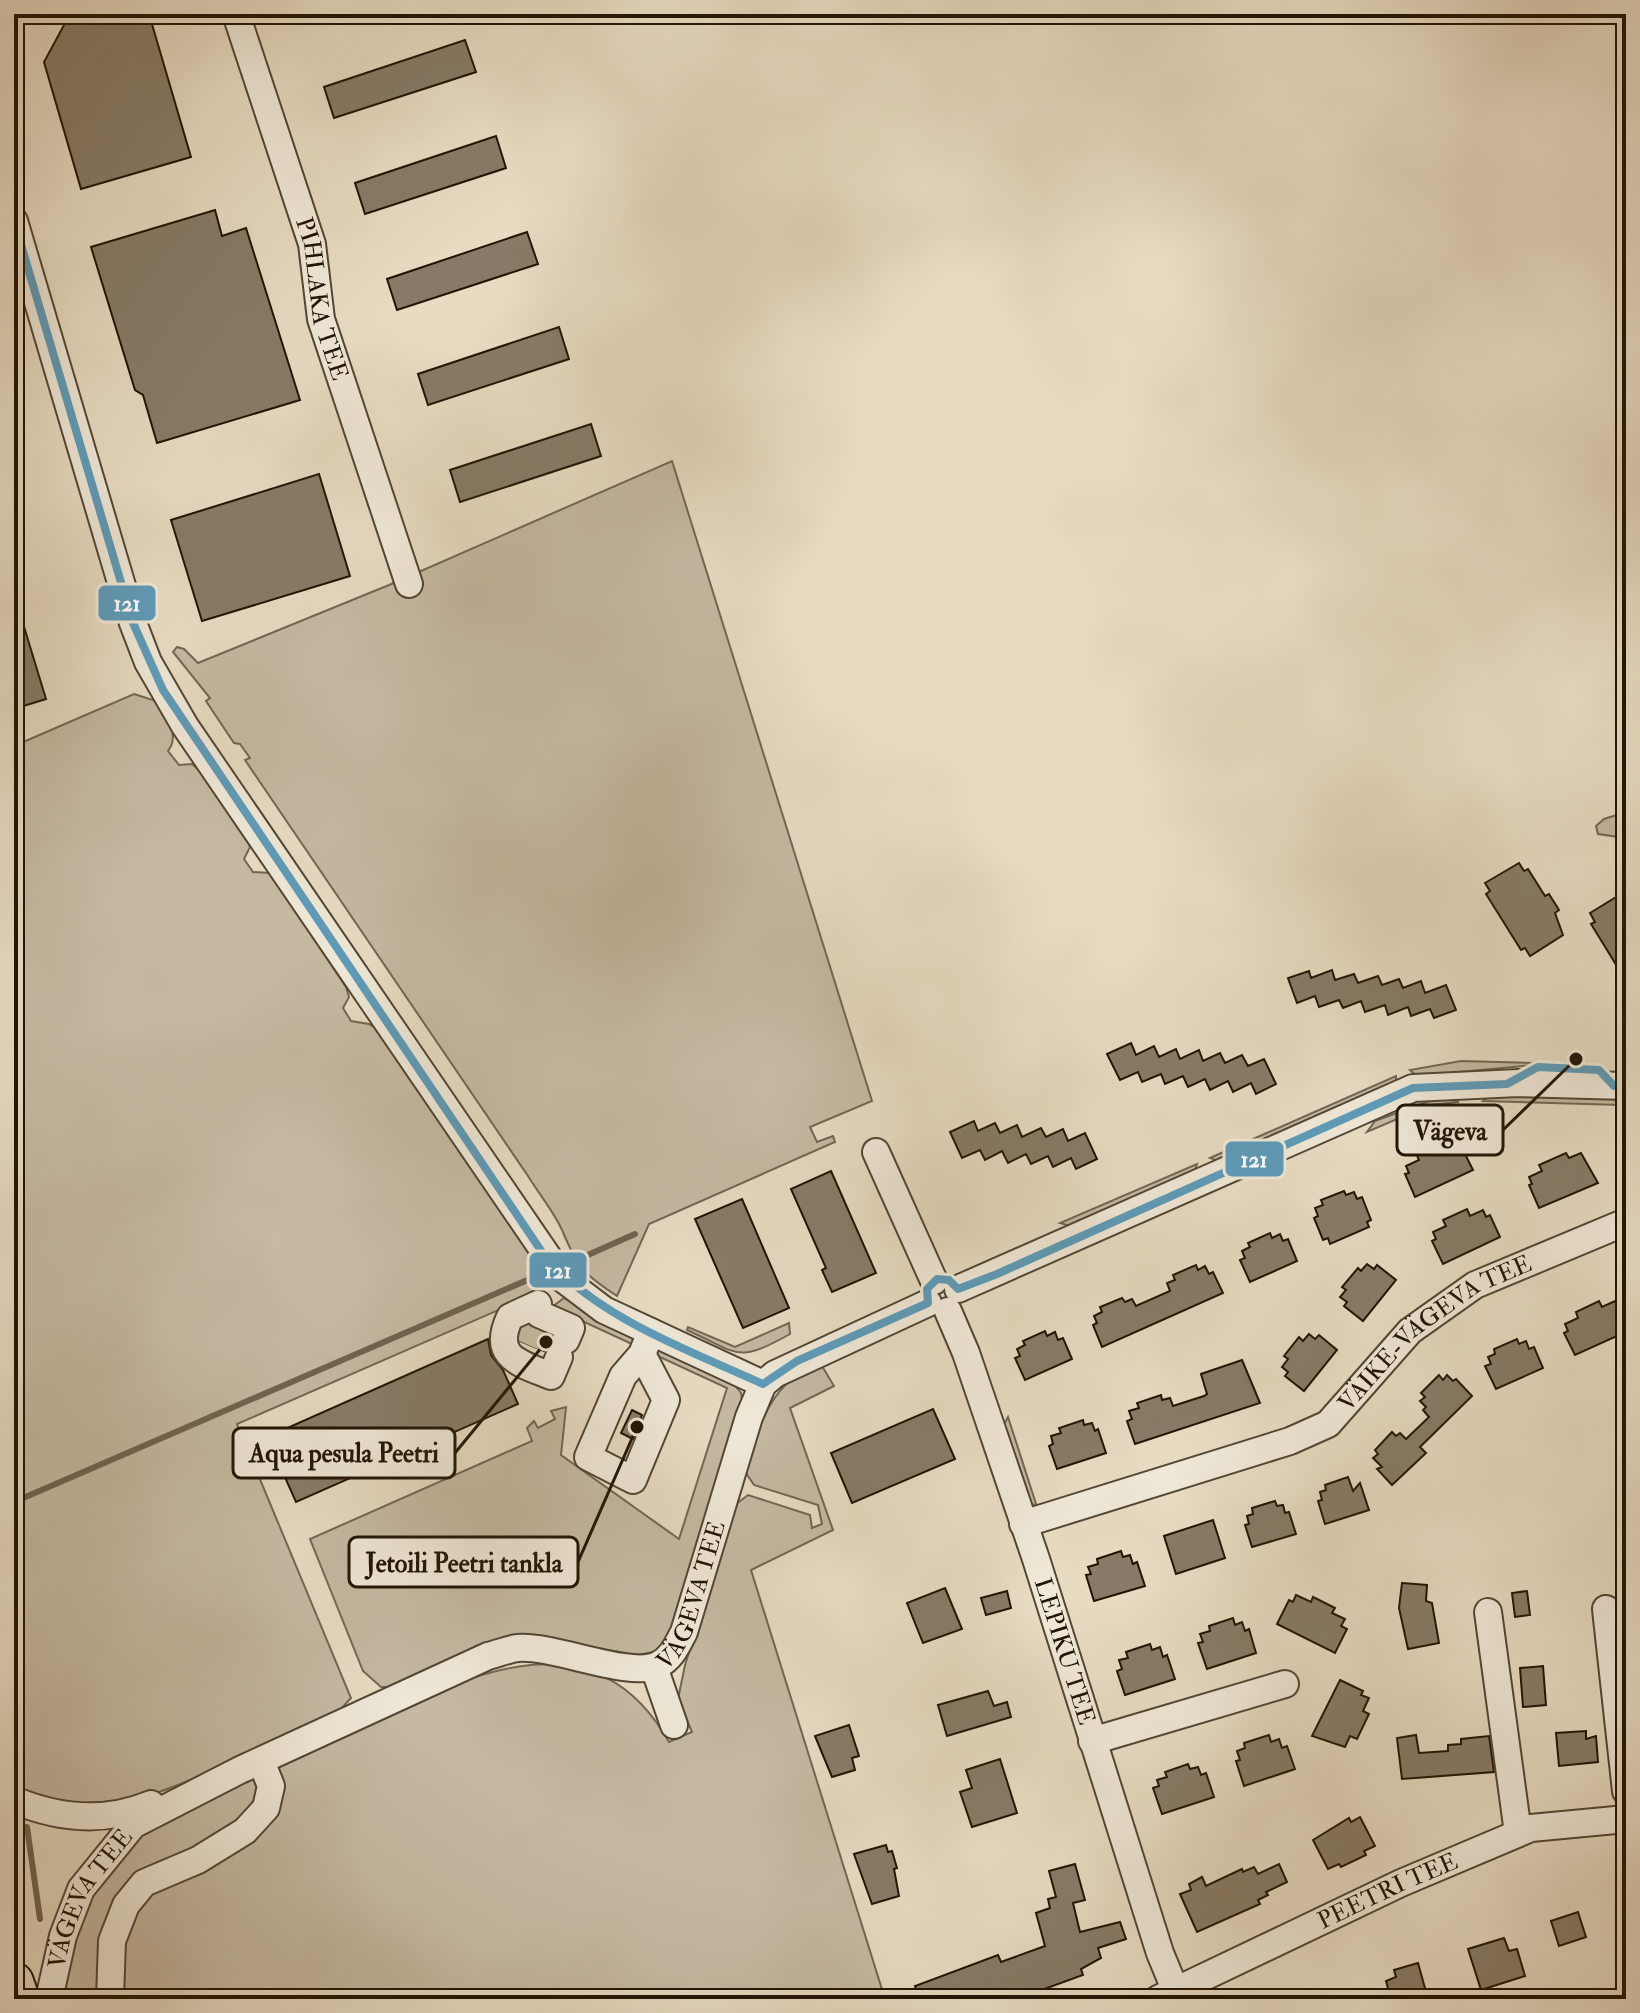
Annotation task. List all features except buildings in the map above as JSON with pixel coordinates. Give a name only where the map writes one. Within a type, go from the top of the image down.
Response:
[{"type":"highway","points":[[14,1982],[20,1999]]},
{"type":"street","name":"PIHLAKA TEE","points":[[236,14],[312,244],[321,319],[409,584]]},
{"type":"street","points":[[14,221],[133,623],[187,749],[361,1006],[563,1279],[647,1343],[763,1384],[797,1361],[1413,1088],[1507,1084],[1620,1086]]},
{"type":"street","name":"LEPIKU TEE","points":[[876,1152],[966,1353],[1023,1524],[1171,1997]]},
{"type":"street","name":"VÄIKE-VÄGEVA TEE","points":[[1023,1524],[1290,1441],[1328,1424],[1410,1331],[1475,1285],[1626,1222]]},
{"type":"street","points":[[485,1329],[541,1338],[563,1279]]},
{"type":"street","name":"VÄGEVA TEE","points":[[49,1999],[71,1912],[81,1889],[111,1848],[133,1825],[449,1674],[517,1648],[545,1650],[634,1668],[654,1667],[669,1658],[684,1632],[749,1417],[763,1384]]},
{"type":"street","points":[[1606,1609],[1626,1791]]},
{"type":"street","points":[[1488,1612],[1518,1833]]},
{"type":"street","points":[[654,1667],[674,1725]]},
{"type":"street","points":[[1092,1741],[1285,1684]]},
{"type":"street","name":"VÄGEVA TEE","points":[[14,1800],[40,1811],[74,1817],[106,1817],[136,1810],[251,1766]]},
{"type":"street","name":"VÄGEVA TEE","points":[[110,1999],[112,1941],[126,1905],[144,1883],[198,1860],[245,1831],[266,1808],[271,1786],[251,1766]]},
{"type":"street","name":"PEETRI TEE","points":[[1171,1997],[1401,1883],[1518,1833],[1531,1828],[1626,1819]]},
{"type":"shaded area","points":[[672,461],[872,1101],[810,1127],[817,1142],[833,1136],[835,1142],[649,1224],[617,1296],[588,1275],[577,1262],[551,1210],[245,760],[250,758],[240,744],[234,743],[206,701],[210,698],[173,652],[177,647],[184,649],[198,663],[389,585]]},
{"type":"shaded area","points":[[134,694],[156,701],[172,732],[172,745],[168,751],[179,765],[192,764],[201,772],[248,841],[250,847],[244,859],[253,872],[270,873],[346,987],[349,997],[343,1008],[351,1021],[369,1024],[378,1030],[545,1277],[538,1293],[237,1424],[351,1698],[340,1710],[180,1784],[115,1805],[80,1807],[51,1802],[14,1787],[14,746]]},
{"type":"shaded area","points":[[1626,812],[1626,838],[1598,834],[1596,826],[1604,819]]},
{"type":"shaded area","points":[[1461,1061],[1534,1065],[1417,1076],[1410,1070]]},
{"type":"shaded area","points":[[1396,1076],[1396,1083],[1221,1162],[1210,1158]]},
{"type":"shaded area","points":[[1491,1094],[1621,1098],[1621,1105],[1483,1101]]},
{"type":"shaded area","points":[[1440,1097],[1459,1102],[1430,1105],[1367,1132],[1375,1121]]},
{"type":"shaded area","points":[[1197,1164],[1195,1170],[1070,1226],[1060,1223]]},
{"type":"shaded area","points":[[564,1298],[729,1378],[741,1393],[743,1404],[669,1638],[654,1652],[637,1655],[546,1639],[396,1687],[381,1687],[363,1671],[310,1539],[532,1441],[527,1428],[534,1421],[538,1428],[555,1419],[551,1411],[566,1407],[561,1455],[679,1539],[727,1388],[552,1307]]},
{"type":"shaded area","points":[[789,1323],[790,1334],[748,1352],[729,1350],[687,1330],[688,1327],[735,1347]]},
{"type":"shaded area","points":[[822,1366],[834,1386],[790,1408],[833,1530],[751,1570],[885,1999],[62,1999],[61,1988],[85,1900],[125,1845],[156,1821],[430,1694],[517,1667],[560,1665],[600,1675],[637,1699],[669,1742],[692,1732],[678,1699],[685,1665],[736,1504],[748,1495],[810,1515],[812,1528],[822,1524],[818,1505],[754,1485],[746,1473],[769,1407],[790,1380]]},
{"type":"shaded area","points":[[1008,1417],[1037,1507],[1029,1502],[1003,1426]]},
{"type":"waterway","points":[[581,1258],[635,1234]]},
{"type":"waterway","points":[[14,1502],[532,1278]]},
{"type":"waterway","points":[[27,1827],[40,1919]]},
{"type":"tunnel","points":[[526,1344],[534,1326]]},
{"type":"transit line","name":"121","points":[[14,221],[133,623],[163,690],[548,1261],[596,1301],[649,1332],[763,1384],[797,1361],[928,1303],[927,1289],[937,1279],[949,1280],[958,1289],[997,1274],[1413,1088],[1507,1084],[1538,1067],[1599,1070],[1614,1086],[1626,1086]]},
{"type":"place","name":"Vägeva","points":[[1576,1059]]},
{"type":"place","name":"Aqua pesula Peetri","points":[[546,1342]]},
{"type":"place","name":"Jetoili Peetri tankla","points":[[637,1427]]}]
